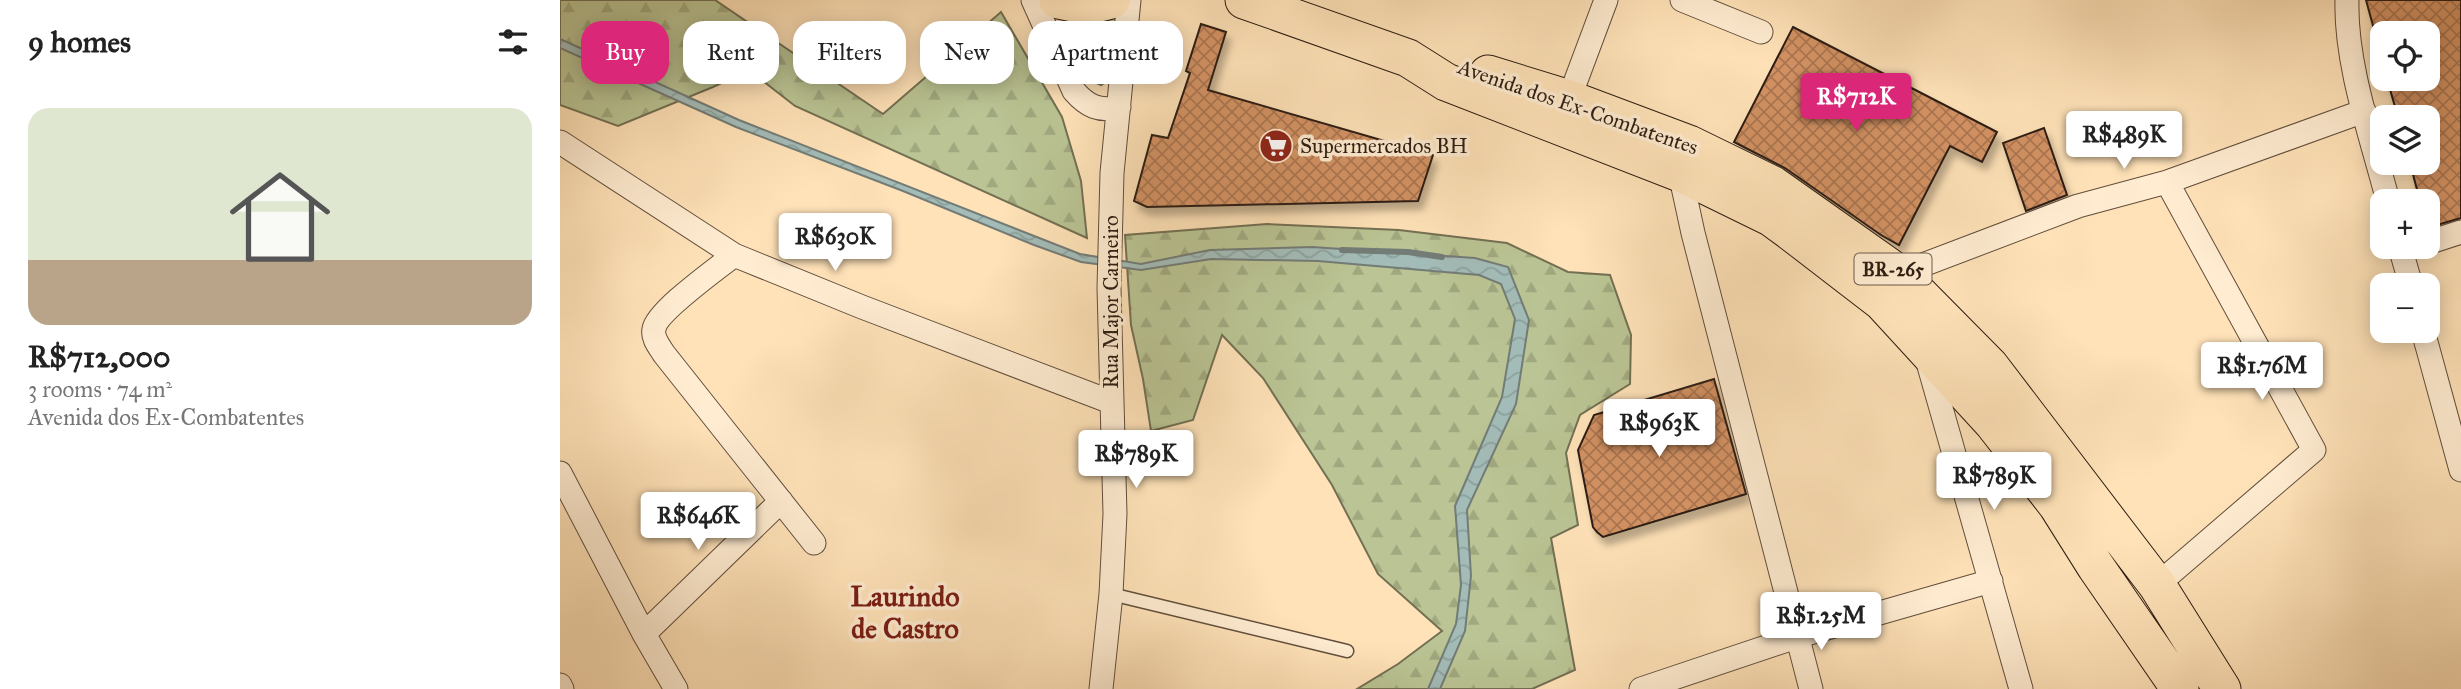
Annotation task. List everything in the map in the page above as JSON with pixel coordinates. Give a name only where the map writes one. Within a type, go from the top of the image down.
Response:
[{"type":"main road","points":[[1058,0],[1087,6],[1111,0]]},
{"type":"main road","name":"Avenida dos Ex-Combatentes","points":[[1244,0],[1408,58],[1446,82],[1681,173],[1772,218],[1882,302],[1993,424],[2057,505],[2180,689]]},
{"type":"main road","name":"Avenida dos Ex-Combatentes","points":[[1408,58],[1452,62],[1569,99],[1689,144],[1773,185],[1899,274],[1990,366],[2157,585],[2222,689]]},
{"type":"street","points":[[1033,0],[1074,91],[1091,107],[1106,110],[1119,107]]},
{"type":"street","name":"Rua Major Carneiro","points":[[1101,689],[1111,594],[1115,513],[1111,402],[1112,173],[1129,0]]},
{"type":"street","points":[[1569,99],[1606,0]]},
{"type":"street","points":[[1682,0],[1761,32]]},
{"type":"street","points":[[2347,0],[2346,27],[2385,189]]},
{"type":"street","points":[[1899,274],[2078,206],[2167,182],[2364,111]]},
{"type":"street","points":[[560,142],[734,255],[1111,402]]},
{"type":"street","points":[[1681,173],[1693,233],[1811,689]]},
{"type":"street","points":[[2157,585],[2314,450],[2167,182]]},
{"type":"street","points":[[2440,239],[2461,232]]},
{"type":"street","points":[[734,255],[663,313],[654,327],[653,334],[664,354],[814,544]]},
{"type":"street","points":[[2426,343],[2461,470]]},
{"type":"street","points":[[1924,347],[2021,689]]},
{"type":"street","points":[[560,473],[644,634],[676,689]]},
{"type":"street","points":[[644,634],[781,501]]},
{"type":"street","points":[[1641,689],[1796,637],[1991,581]]},
{"type":"lane","points":[[1111,594],[1347,651]]},
{"type":"green space","points":[[560,0],[715,0],[746,21],[683,21],[683,84],[719,84],[713,87],[618,126],[560,105]]},
{"type":"green space","points":[[1001,12],[1006,21],[991,21]]},
{"type":"green space","points":[[1117,17],[1116,21],[1066,21],[1065,18]]},
{"type":"green space","points":[[1014,34],[1028,58],[1028,84],[1043,84],[1062,117],[1081,181],[1087,238],[795,106],[767,84],[779,84],[779,43],[793,53],[793,84],[839,84],[883,114],[920,82],[1014,84]]},
{"type":"green space","points":[[1267,224],[1399,230],[1507,243],[1568,272],[1610,275],[1631,335],[1630,384],[1580,415],[1566,453],[1578,525],[1551,538],[1575,670],[1532,689],[1357,689],[1398,664],[1442,631],[1378,574],[1332,485],[1263,378],[1222,335],[1193,420],[1151,431],[1131,325],[1125,235]]},
{"type":"water","points":[[560,39],[581,49],[581,57],[560,48]]},
{"type":"water","points":[[640,84],[659,84],[739,120],[1080,254],[1141,264],[1210,250],[1312,247],[1475,258],[1508,267],[1529,320],[1516,404],[1467,510],[1471,576],[1465,631],[1440,689],[1428,689],[1456,624],[1461,585],[1455,506],[1502,397],[1515,319],[1501,284],[1479,275],[1318,261],[1211,259],[1141,270],[1081,262],[736,127]]},
{"type":"building","points":[[2366,0],[2461,0],[2461,218],[2440,224],[2440,189],[2417,189],[2413,175],[2440,175],[2440,105],[2395,105],[2390,91],[2440,91],[2440,21],[2372,21]]},
{"type":"building","name":"Supermercados BH","points":[[1201,24],[1226,32],[1208,90],[1433,155],[1418,201],[1147,207],[1134,201],[1152,135],[1168,138],[1190,73],[1186,71]]},
{"type":"building","points":[[1793,27],[1997,132],[1982,162],[1950,146],[1899,245],[1785,168],[1734,142]]},
{"type":"building","points":[[2044,128],[2067,195],[2026,211],[2003,143]]},
{"type":"building","points":[[1714,379],[1746,494],[1603,537],[1593,527],[1578,450],[1594,415]]},
{"type":"waterway","points":[[1342,250],[1408,252],[1442,257]]},
{"type":"place","name":"Supermercados BH","points":[[1276,146]]},
{"type":"district","name":"Laurindo de Castro","points":[[905,612]]}]
